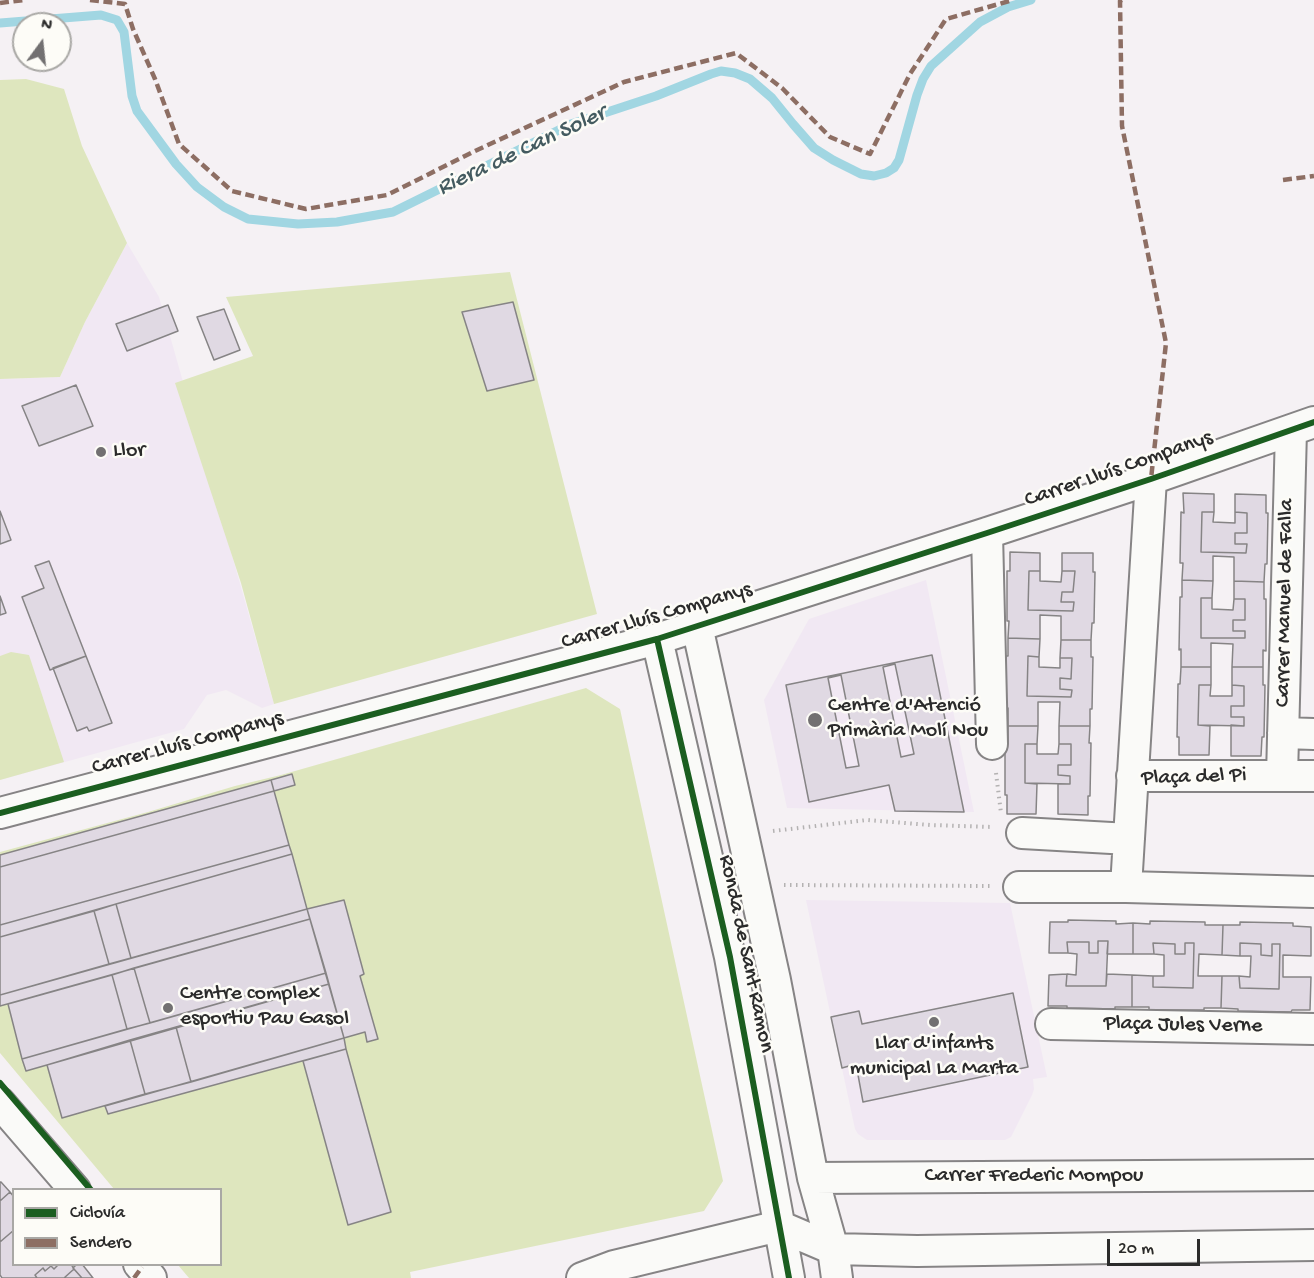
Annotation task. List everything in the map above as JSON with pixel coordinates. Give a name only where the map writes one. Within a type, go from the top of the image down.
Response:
[{"type":"street","name":"Carrer Lluís Companys","points":[[0,813],[657,639],[987,533],[1302,426]]},
{"type":"street","name":"Carrer Manuel de Falla","points":[[1282,776],[1302,426]]},
{"type":"street","points":[[1132,776],[1150,479]]},
{"type":"street","points":[[987,533],[992,744]]},
{"type":"street","name":"Ronda de Sant Ramon","points":[[697,626],[775,980],[813,1178],[835,1264]]},
{"type":"street","name":"Ronda de Sant Ramon","points":[[657,639],[730,957],[789,1278]]},
{"type":"street","points":[[1283,734],[1314,734]]},
{"type":"street","name":"Plaça del Pi","points":[[1126,887],[1132,776],[1314,776]]},
{"type":"street","points":[[1013,830],[1129,839]]},
{"type":"street","points":[[1010,887],[1126,887],[1314,892]]},
{"type":"street","name":"Plaça Jules Verne","points":[[1051,1024],[1314,1029]]},
{"type":"street","points":[[0,1103],[73,1188]]},
{"type":"street","name":"Carrer Frederic Mompou","points":[[813,1178],[1314,1175]]},
{"type":"street","points":[[582,1278],[614,1266],[779,1226],[813,1178]]},
{"type":"street","points":[[779,1226],[835,1264],[917,1251],[1314,1245]]},
{"type":"street","points":[[141,1266],[151,1278]]},
{"type":"path","points":[[742,834],[867,820],[1013,830],[992,744]]},
{"type":"path","points":[[754,885],[1010,887]]},
{"type":"shaded area","name":"Llor","points":[[127,243],[159,297],[274,704],[262,708],[226,690],[207,695],[184,729],[0,780],[0,379],[60,377],[85,322]]},
{"type":"shaded area","points":[[926,580],[974,812],[787,808],[764,700],[809,619]]},
{"type":"shaded area","name":"Llar d'infants municipal La Marta","points":[[806,900],[1010,903],[1047,1077],[1033,1079],[1032,1095],[1011,1137],[1005,1140],[867,1140],[858,1134],[855,1129]]},
{"type":"green space","points":[[26,79],[64,89],[82,146],[127,243],[85,322],[60,377],[0,379],[0,80]]},
{"type":"green space","points":[[510,272],[597,614],[274,704],[241,583],[175,383],[253,356],[226,297]]},
{"type":"green space","points":[[11,652],[29,655],[64,762],[0,780],[0,656]]},
{"type":"green space","points":[[586,688],[620,709],[723,1181],[704,1211],[410,1272],[411,1278],[189,1278],[179,1266],[222,1266],[222,1188],[113,1188],[0,1053],[0,852]]},
{"type":"building","points":[[513,302],[534,380],[487,391],[462,312]]},
{"type":"building","points":[[168,305],[178,331],[127,351],[116,324]]},
{"type":"building","points":[[224,309],[240,350],[214,360],[197,317]]},
{"type":"building","points":[[76,385],[93,426],[39,446],[22,406]]},
{"type":"building","points":[[1183,493],[1214,494],[1214,512],[1202,512],[1201,552],[1246,553],[1247,544],[1235,544],[1235,533],[1247,533],[1247,513],[1235,512],[1235,494],[1266,495],[1267,564],[1265,564],[1264,582],[1234,581],[1234,557],[1213,556],[1213,581],[1182,580],[1183,563],[1180,563],[1181,512],[1184,513]]},
{"type":"building","points":[[0,511],[11,540],[0,544]]},
{"type":"building","points":[[1202,512],[1214,512],[1213,522],[1235,523],[1235,512],[1247,513],[1247,533],[1235,533],[1235,544],[1247,544],[1246,553],[1201,552]]},
{"type":"building","points":[[1010,552],[1040,553],[1040,571],[1029,571],[1028,610],[1073,611],[1074,602],[1061,602],[1062,592],[1073,592],[1075,571],[1062,571],[1062,553],[1093,553],[1094,623],[1092,623],[1091,640],[1061,640],[1061,616],[1040,615],[1040,639],[1008,638],[1007,571],[1010,571]]},
{"type":"building","points":[[49,561],[86,656],[50,670],[22,597],[44,588],[35,566]]},
{"type":"building","points":[[1029,571],[1040,571],[1040,581],[1061,582],[1062,571],[1075,571],[1073,592],[1062,592],[1061,602],[1074,602],[1073,611],[1028,610]]},
{"type":"building","points":[[1182,580],[1213,581],[1212,598],[1201,598],[1201,638],[1245,638],[1245,631],[1233,631],[1233,620],[1245,620],[1245,599],[1234,599],[1234,581],[1264,582],[1266,651],[1263,650],[1263,667],[1232,667],[1233,644],[1211,643],[1211,667],[1181,667],[1181,649],[1179,650]]},
{"type":"building","points":[[0,596],[6,613],[0,615]]},
{"type":"building","points":[[1201,598],[1212,598],[1212,609],[1233,610],[1234,599],[1245,599],[1245,620],[1233,620],[1233,631],[1245,631],[1245,638],[1201,638]]},
{"type":"building","points":[[1008,638],[1040,639],[1039,657],[1028,656],[1027,696],[1071,697],[1072,690],[1060,689],[1060,678],[1071,679],[1072,658],[1060,658],[1061,640],[1091,640],[1091,657],[1093,657],[1090,726],[1059,726],[1060,702],[1038,702],[1038,726],[1008,726],[1006,656],[1008,656]]},
{"type":"building","name":"Centre d'Atenció Primària Molí Nou","points":[[932,655],[964,812],[895,811],[889,785],[809,802],[786,685]],"holes":[[[895,664],[914,754],[901,757],[883,667]],[[841,675],[859,766],[846,768],[828,678]]]},
{"type":"building","points":[[86,656],[112,723],[89,731],[87,727],[77,731],[53,668]]},
{"type":"building","points":[[1028,656],[1039,657],[1039,667],[1060,668],[1060,658],[1072,658],[1071,679],[1060,678],[1060,689],[1072,690],[1071,697],[1027,696]]},
{"type":"building","points":[[1181,667],[1211,667],[1211,685],[1199,685],[1198,725],[1210,726],[1209,755],[1179,755],[1178,684],[1180,684]]},
{"type":"building","points":[[1232,667],[1263,667],[1264,737],[1262,737],[1261,756],[1231,756],[1231,725],[1244,726],[1244,717],[1231,717],[1231,706],[1244,706],[1244,686],[1232,685]]},
{"type":"building","points":[[1199,685],[1211,685],[1210,696],[1232,696],[1232,685],[1244,686],[1244,706],[1231,706],[1231,717],[1244,717],[1244,726],[1198,725]]},
{"type":"building","points":[[1008,726],[1038,726],[1037,744],[1025,744],[1025,783],[1037,784],[1036,814],[1007,814],[1005,743],[1008,742]]},
{"type":"building","points":[[1059,726],[1090,726],[1088,815],[1058,814],[1058,784],[1070,784],[1070,776],[1058,775],[1058,765],[1071,765],[1071,744],[1059,744]]},
{"type":"building","points":[[1025,744],[1037,744],[1037,754],[1058,754],[1059,744],[1071,744],[1071,765],[1058,765],[1058,775],[1070,776],[1070,784],[1025,783]]},
{"type":"building","points":[[292,774],[295,785],[274,791],[271,780]]},
{"type":"building","points":[[271,780],[274,791],[0,867],[0,855]]},
{"type":"building","points":[[274,791],[289,845],[0,925],[0,867]]},
{"type":"building","points":[[289,845],[292,854],[0,937],[0,925]]},
{"type":"building","points":[[292,854],[307,909],[131,958],[116,904]]},
{"type":"building","points":[[344,900],[364,974],[360,976],[378,1039],[367,1042],[365,1032],[344,1038],[307,909]]},
{"type":"building","points":[[116,904],[131,958],[109,964],[94,911]]},
{"type":"building","points":[[307,909],[310,919],[0,1006],[0,995]]},
{"type":"building","points":[[94,911],[109,964],[0,995],[0,937]]},
{"type":"building","points":[[310,919],[326,973],[150,1023],[134,968]]},
{"type":"building","points":[[1068,920],[1133,923],[1133,954],[1107,954],[1108,941],[1098,941],[1098,953],[1089,953],[1089,942],[1067,942],[1068,953],[1049,953],[1050,922],[1068,922]]},
{"type":"building","points":[[1150,921],[1205,922],[1205,925],[1223,925],[1222,955],[1199,954],[1198,976],[1222,976],[1221,1008],[1149,1010],[1149,1007],[1132,1007],[1132,975],[1153,976],[1153,987],[1193,988],[1194,943],[1185,943],[1185,954],[1175,954],[1175,944],[1153,943],[1154,954],[1133,954],[1133,923],[1150,924]]},
{"type":"building","points":[[1240,922],[1293,923],[1293,926],[1311,927],[1311,956],[1283,955],[1283,977],[1311,977],[1310,1010],[1238,1011],[1238,1009],[1221,1008],[1222,976],[1239,976],[1240,988],[1279,989],[1280,944],[1272,944],[1272,956],[1261,955],[1261,944],[1240,943],[1240,956],[1222,955],[1223,925],[1240,925]]},
{"type":"building","points":[[1098,941],[1108,941],[1106,986],[1066,986],[1067,974],[1076,975],[1077,954],[1068,953],[1067,942],[1089,942],[1089,953],[1098,953]]},
{"type":"building","points":[[1153,943],[1175,944],[1175,954],[1185,954],[1185,943],[1194,943],[1193,988],[1153,987],[1153,976],[1164,976],[1164,955],[1154,954]]},
{"type":"building","points":[[1240,943],[1261,944],[1261,955],[1272,956],[1272,944],[1280,944],[1279,989],[1240,988],[1239,976],[1250,977],[1251,956],[1240,956]]},
{"type":"building","points":[[134,968],[150,1023],[127,1029],[112,975]]},
{"type":"building","points":[[326,973],[329,984],[26,1071],[22,1059]]},
{"type":"building","points":[[1067,974],[1066,986],[1106,986],[1107,974],[1132,975],[1132,1007],[1115,1007],[1115,1009],[1048,1006],[1049,975]]},
{"type":"building","points":[[112,975],[127,1029],[22,1059],[8,1004]]},
{"type":"building","points":[[329,984],[344,1038],[191,1082],[176,1027]]},
{"type":"building","points":[[1013,993],[1028,1067],[863,1102],[856,1064],[842,1068],[831,1017],[859,1011],[862,1024]]},
{"type":"building","points":[[176,1027],[191,1082],[145,1094],[130,1040]]},
{"type":"building","points":[[344,1038],[346,1049],[108,1114],[105,1106]]},
{"type":"building","points":[[130,1040],[145,1094],[62,1118],[47,1065]]},
{"type":"building","points":[[346,1049],[391,1212],[348,1225],[303,1061]]},
{"type":"building","points":[[0,1182],[10,1192],[0,1201]]},
{"type":"building","points":[[10,1192],[12,1194],[12,1232],[0,1242],[0,1201]]},
{"type":"building","points":[[12,1232],[12,1266],[51,1266],[45,1271],[43,1268],[35,1275],[37,1278],[2,1278],[0,1275],[0,1242]]},
{"type":"building","points":[[51,1266],[54,1269],[57,1266],[72,1266],[74,1269],[64,1278],[37,1278],[35,1275],[43,1268],[45,1271]]},
{"type":"building","points":[[84,1266],[93,1278],[82,1278],[73,1268]]},
{"type":"building","points":[[74,1269],[82,1278],[64,1278]]},
{"type":"waterway","name":"Riera de Can Soler","points":[[0,23],[101,15],[117,20],[124,32],[132,96],[137,111],[176,164],[197,187],[224,207],[248,219],[298,224],[337,222],[393,212],[571,124],[656,96],[721,71],[750,79],[772,98],[814,148],[833,160],[861,174],[874,176],[886,173],[894,168],[899,160],[917,95],[931,66],[980,22],[1008,7],[1031,0]]},
{"type":"marked path","points":[[0,3],[24,0]]},
{"type":"marked path","points":[[90,0],[125,4],[179,144],[232,191],[306,209],[387,195],[475,151],[624,82],[736,53],[782,88],[830,137],[870,154],[910,74],[946,19],[1013,0]]},
{"type":"marked path","points":[[1122,0],[1120,1],[1122,126],[1166,343],[1151,479]]},
{"type":"marked path","points":[[1283,180],[1314,176]]},
{"type":"marked path","points":[[134,1278],[142,1267]]},
{"type":"cycle path","points":[[0,813],[657,639],[1151,479],[1314,422]]},
{"type":"cycle path","points":[[657,639],[730,957],[789,1278]]},
{"type":"cycle path","points":[[0,1083],[89,1188]]},
{"type":"place","name":"Llor","points":[[101,452]]},
{"type":"place","name":"Centre d'Atenció Primària Molí Nou","points":[[815,720]]},
{"type":"place","name":"Centre complex esportiu Pau Gasol","points":[[168,1008]]},
{"type":"place","name":"Llar d'infants municipal La Marta","points":[[934,1022]]}]
